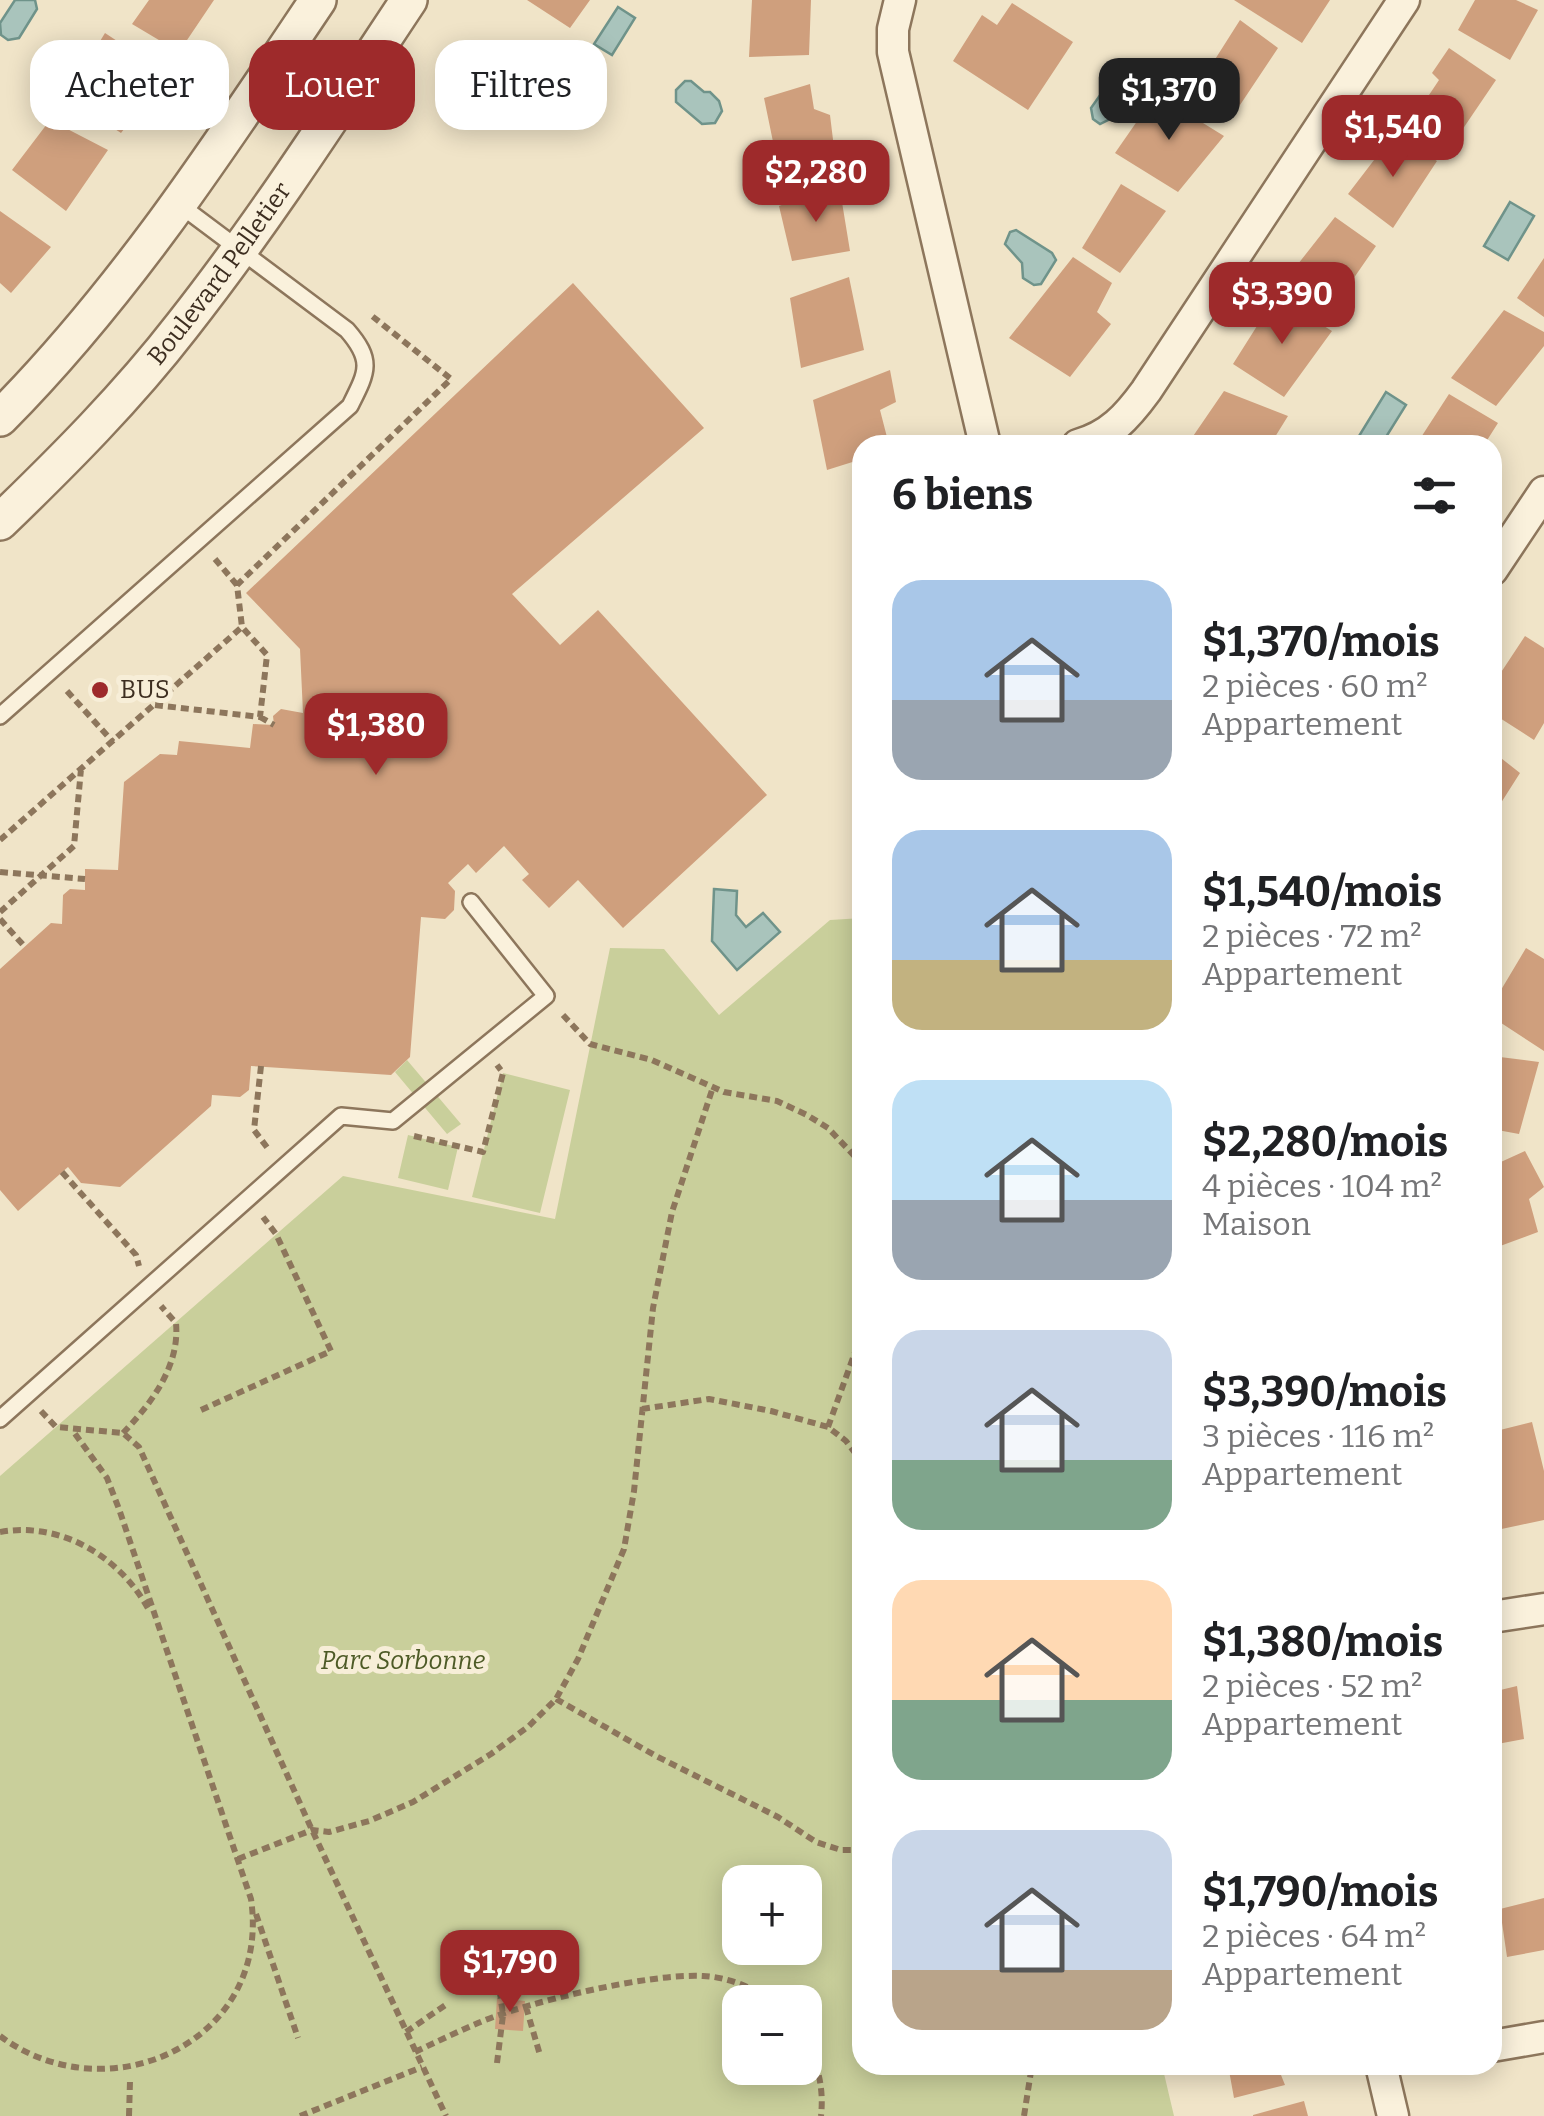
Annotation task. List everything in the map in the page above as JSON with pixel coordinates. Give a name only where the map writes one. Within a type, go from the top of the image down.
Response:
[{"type":"street","points":[[0,418],[76,336],[180,204],[318,0]]},
{"type":"street","name":"Boulevard Pelletier","points":[[0,522],[83,442],[240,249],[409,0]]},
{"type":"street","points":[[900,0],[893,52],[983,435]]},
{"type":"street","points":[[1103,435],[1127,417],[1146,392],[1404,0]]},
{"type":"street","points":[[1502,555],[1544,492]]},
{"type":"street","points":[[1502,1615],[1544,1609]]},
{"type":"street","points":[[1502,2044],[1544,2036]]},
{"type":"street","points":[[1389,2075],[1393,2116]]},
{"type":"lane","points":[[0,716],[350,406],[365,377],[366,360],[347,330],[180,204]]},
{"type":"lane","points":[[0,1419],[341,1116],[393,1121],[546,996],[471,902]]},
{"type":"path","points":[[260,717],[267,655],[242,627],[237,585],[451,379]]},
{"type":"path","points":[[0,840],[242,627]]},
{"type":"path","points":[[50,671],[113,742]]},
{"type":"path","points":[[155,705],[260,717],[274,725]]},
{"type":"path","points":[[24,947],[0,916],[74,846],[81,769]]},
{"type":"path","points":[[0,872],[85,879]]},
{"type":"path","points":[[546,996],[590,1044],[652,1060],[713,1087],[777,1102],[828,1128],[852,1153]]},
{"type":"path","points":[[393,1121],[408,1135],[483,1152],[502,1073],[486,1046]]},
{"type":"path","points":[[261,1066],[254,1130],[273,1156]]},
{"type":"path","points":[[238,1860],[312,1830],[329,1832],[413,1802],[529,1726],[556,1699],[578,1658],[624,1549],[653,1308],[672,1212],[713,1087]]},
{"type":"path","points":[[62,1172],[136,1255]]},
{"type":"path","points":[[201,1410],[331,1351],[276,1234]]},
{"type":"path","points":[[123,1433],[150,1406],[161,1386],[172,1356],[176,1323]]},
{"type":"path","points":[[828,1426],[852,1360]]},
{"type":"path","points":[[642,1410],[710,1400],[771,1411],[828,1426],[852,1449]]},
{"type":"path","points":[[56,1427],[123,1433],[138,1447],[446,2116]]},
{"type":"path","points":[[72,1431],[108,1478],[298,2038]]},
{"type":"path","points":[[0,1532],[58,1534],[110,1561],[142,1596],[160,1630]]},
{"type":"path","points":[[556,1699],[656,1756],[778,1817],[816,1842],[852,1850]]},
{"type":"path","points":[[206,2041],[224,2020],[248,1971],[254,1923],[251,1899]]},
{"type":"path","points":[[415,2052],[481,2021],[526,2008],[679,1976],[706,1976],[740,1985]]},
{"type":"path","points":[[497,2063],[503,2015],[500,1993]]},
{"type":"path","points":[[406,2032],[447,2004]]},
{"type":"path","points":[[526,2008],[540,2055]]},
{"type":"path","points":[[0,2036],[30,2061],[55,2072]]},
{"type":"path","points":[[300,2116],[422,2067]]},
{"type":"path","points":[[1024,2116],[1030,2075]]},
{"type":"path","points":[[119,2082],[144,2076]]},
{"type":"path","points":[[129,2116],[130,2080]]},
{"type":"path","points":[[821,2116],[822,2085]]},
{"type":"green space","name":"Parc Sorbonne","points":[[852,919],[852,2075],[1164,2075],[1174,2116],[0,2116],[0,1476],[343,1176],[555,1219],[610,948],[664,949],[719,1015],[830,920]]},
{"type":"green space","points":[[407,1060],[461,1124],[447,1134],[395,1072]]},
{"type":"green space","points":[[503,1073],[570,1090],[540,1213],[472,1197]]},
{"type":"green space","points":[[408,1135],[458,1147],[448,1190],[398,1178]]},
{"type":"water","points":[[15,0],[35,0],[37,9],[19,38],[8,40],[1,35],[0,23]]},
{"type":"water","points":[[618,7],[635,18],[612,55],[607,52],[607,40],[597,40]]},
{"type":"water","points":[[685,81],[710,92],[719,101],[722,111],[715,123],[702,124],[676,102],[676,90]]},
{"type":"water","points":[[1124,82],[1129,95],[1119,103],[1112,118],[1100,124],[1093,119],[1091,108],[1108,84]]},
{"type":"water","points":[[1510,202],[1534,216],[1508,260],[1484,246]]},
{"type":"water","points":[[1016,230],[1052,253],[1056,260],[1041,284],[1034,285],[1023,278],[1022,263],[1005,244],[1010,232]]},
{"type":"water","points":[[1386,392],[1406,405],[1387,435],[1360,435]]},
{"type":"water","points":[[714,889],[737,891],[736,915],[746,927],[763,913],[780,932],[737,970],[712,941]]},
{"type":"building","points":[[149,0],[214,0],[187,40],[159,40],[132,24]]},
{"type":"building","points":[[527,0],[590,0],[570,28]]},
{"type":"building","points":[[752,0],[811,0],[809,55],[749,57]]},
{"type":"building","points":[[1234,0],[1330,0],[1302,43]]},
{"type":"building","points":[[1475,0],[1516,0],[1538,10],[1510,60],[1458,30]]},
{"type":"building","points":[[1012,3],[1073,42],[1028,110],[953,61],[982,15],[997,25]]},
{"type":"building","points":[[1240,20],[1278,48],[1232,117],[1193,94]]},
{"type":"building","points":[[1449,48],[1496,80],[1458,136],[1419,110],[1439,80],[1432,73]]},
{"type":"building","points":[[810,84],[814,109],[830,115],[835,156],[778,166],[764,98]]},
{"type":"building","points":[[1156,94],[1224,136],[1178,192],[1115,153]]},
{"type":"building","points":[[42,130],[69,130],[108,150],[66,211],[12,170]]},
{"type":"building","points":[[1394,134],[1437,161],[1393,228],[1348,194]]},
{"type":"building","points":[[839,184],[850,251],[792,261],[779,206]]},
{"type":"building","points":[[1121,184],[1166,211],[1120,273],[1082,248]]},
{"type":"building","points":[[0,211],[51,247],[11,293],[0,283]]},
{"type":"building","points":[[1335,217],[1376,246],[1333,308],[1287,278]]},
{"type":"building","points":[[1073,257],[1112,283],[1097,312],[1111,324],[1070,377],[1009,338]]},
{"type":"building","points":[[1544,258],[1544,317],[1517,298]]},
{"type":"building","points":[[849,277],[864,350],[801,368],[790,298]]},
{"type":"building","points":[[573,283],[704,428],[512,594],[560,645],[598,610],[767,795],[623,928],[578,880],[549,908],[522,880],[529,874],[504,846],[476,873],[468,864],[448,883],[455,891],[454,910],[445,919],[421,917],[410,1057],[391,1075],[251,1066],[249,1090],[240,1097],[212,1095],[211,1106],[120,1187],[81,1183],[68,1167],[18,1211],[0,1190],[0,969],[51,923],[62,924],[63,895],[70,889],[85,890],[85,869],[118,870],[124,782],[160,754],[177,755],[179,741],[250,748],[253,724],[274,725],[273,716],[281,709],[303,713],[300,649],[246,593]]},
{"type":"building","points":[[1276,296],[1332,331],[1284,397],[1233,364]]},
{"type":"building","points":[[1504,310],[1544,332],[1544,346],[1496,406],[1451,378]]},
{"type":"building","points":[[890,370],[896,402],[880,410],[886,435],[852,435],[852,462],[827,470],[813,400]]},
{"type":"building","points":[[1224,391],[1288,416],[1276,435],[1194,435]]},
{"type":"building","points":[[1449,394],[1498,423],[1490,435],[1422,435]]},
{"type":"building","points":[[1525,636],[1544,648],[1544,723],[1534,740],[1502,719],[1502,671]]},
{"type":"building","points":[[1502,759],[1520,773],[1502,801]]},
{"type":"building","points":[[1526,948],[1544,959],[1544,1051],[1502,1024],[1502,988]]},
{"type":"building","points":[[1502,1057],[1539,1062],[1519,1134],[1502,1131]]},
{"type":"building","points":[[1525,1151],[1544,1187],[1529,1199],[1538,1232],[1502,1245],[1502,1161]]},
{"type":"building","points":[[1532,1422],[1544,1471],[1544,1520],[1502,1529],[1502,1430]]},
{"type":"building","points":[[1517,1686],[1524,1739],[1502,1743],[1502,1690]]},
{"type":"building","points":[[1544,1898],[1544,1950],[1507,1957],[1502,1908]]},
{"type":"building","points":[[497,1998],[525,2001],[523,2031],[495,2029]]},
{"type":"building","points":[[1230,2075],[1281,2075],[1285,2085],[1234,2098]]},
{"type":"building","points":[[1304,2101],[1308,2116],[1253,2116],[1253,2115]]},
{"type":"place","name":"BUS","points":[[100,690]]}]
